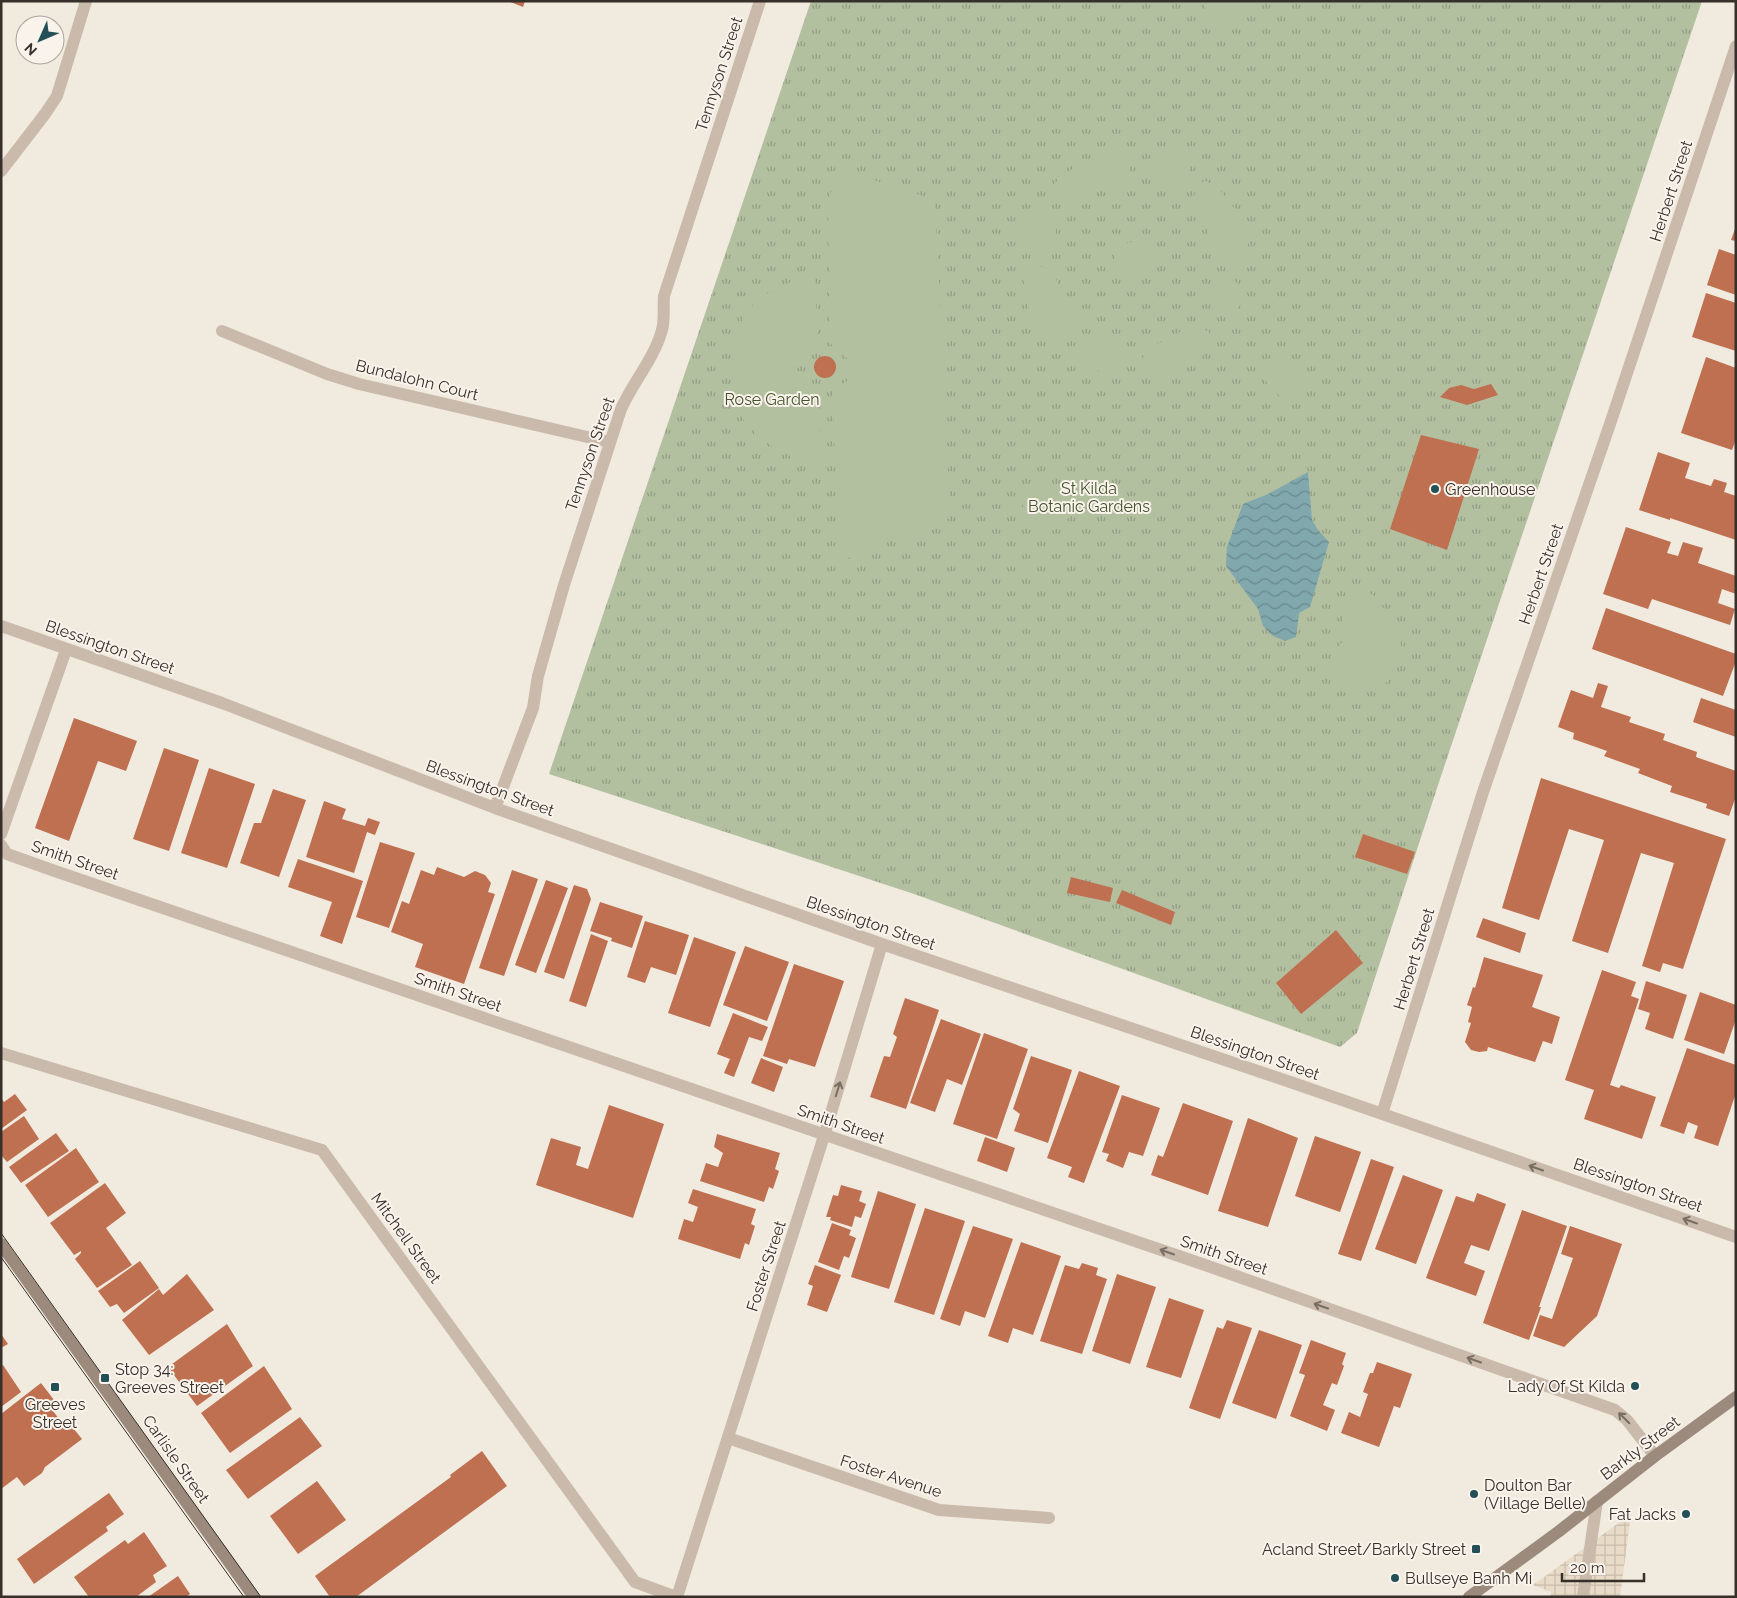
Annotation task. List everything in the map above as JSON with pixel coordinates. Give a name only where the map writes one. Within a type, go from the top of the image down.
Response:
[{"type":"main road","name":"Carlisle Street","points":[[1,1244],[254,1597]]},
{"type":"main road","name":"Barkly Street","points":[[1469,1597],[1736,1397]]},
{"type":"street","points":[[1,171],[45,114],[56,96],[86,1]]},
{"type":"street","name":"Tennyson Street","points":[[495,808],[532,708],[538,676],[564,585],[609,442],[628,393],[656,349],[662,328],[664,296],[760,1]]},
{"type":"street","name":"Herbert Street","points":[[1382,1114],[1483,792],[1610,424],[1736,46]]},
{"type":"street","name":"Bundalohn Court","points":[[222,331],[327,374],[359,384],[609,442]]},
{"type":"street","name":"Blessington Street","points":[[1,626],[222,703],[495,808],[882,944],[1736,1237]]},
{"type":"street","points":[[1,841],[1,834],[66,650]]},
{"type":"street","name":"Smith Street","points":[[1,845],[7,854],[824,1136],[1208,1266],[1615,1410],[1627,1420],[1655,1456]]},
{"type":"street","name":"Foster Street","points":[[676,1597],[824,1136],[882,944]]},
{"type":"street","name":"Mitchell Street","points":[[1,1053],[322,1150],[634,1582],[676,1597]]},
{"type":"street","name":"Foster Avenue","points":[[728,1438],[939,1510],[1049,1518]]},
{"type":"street","points":[[1583,1597],[1597,1501]]},
{"type":"green space","name":"St Kilda Botanic Gardens","points":[[811,1],[1702,1],[1441,776],[1357,1033],[1340,1047],[914,894],[549,774]]},
{"type":"green space","points":[[1204,1],[1252,1],[1250,12],[1245,20],[1230,26],[1221,25],[1213,20],[1207,12]]},
{"type":"green space","points":[[1128,151],[1131,181],[1100,190],[1074,206],[1051,192],[1058,180],[1079,165],[1101,156]]},
{"type":"green space","points":[[1166,152],[1174,152],[1181,155],[1187,161],[1190,172],[1187,183],[1181,189],[1174,192],[1166,192],[1159,189],[1153,183],[1150,176],[1150,168],[1153,161],[1159,155]]},
{"type":"green space","points":[[843,170],[935,200],[950,518],[838,562],[833,390],[847,381],[848,359],[830,343],[828,198]]},
{"type":"green space","points":[[1204,180],[1218,188],[1238,213],[1248,243],[1245,263],[1217,257],[1204,222],[1189,203]]},
{"type":"green space","points":[[1039,214],[1046,215],[1051,219],[1055,224],[1055,238],[1051,243],[1046,247],[1039,248],[1032,247],[1027,243],[1023,238],[1022,231],[1023,224],[1027,219],[1032,215]]},
{"type":"green space","points":[[1138,242],[1145,245],[1151,251],[1154,262],[1153,270],[1145,279],[1138,282],[1130,282],[1123,279],[1115,270],[1114,258],[1117,251],[1126,243]]},
{"type":"green space","points":[[1026,264],[1053,269],[1063,300],[1080,322],[1063,344],[1058,344],[1033,318],[1027,303],[1022,271]]},
{"type":"green space","name":"Rose Garden","points":[[815,275],[818,342],[803,354],[797,367],[802,383],[818,395],[822,462],[798,459],[764,441],[739,413],[734,403],[731,376],[732,361],[739,332],[743,320],[754,303],[779,287]]},
{"type":"green space","points":[[1226,279],[1238,284],[1243,296],[1238,308],[1226,313],[1214,308],[1209,296],[1214,284]]},
{"type":"green space","points":[[1195,322],[1218,339],[1207,353],[1178,370],[1142,375],[1144,348],[1167,340]]},
{"type":"green space","points":[[1093,333],[1125,348],[1125,376],[1103,373],[1075,359]]},
{"type":"green space","points":[[1287,354],[1312,381],[1287,404],[1262,377]]},
{"type":"green space","points":[[1047,483],[1056,485],[1064,490],[1069,498],[1071,507],[1069,516],[1064,524],[1056,529],[1047,531],[1038,529],[1030,524],[1025,516],[1023,507],[1025,498],[1030,490],[1038,485]]},
{"type":"green space","points":[[1352,588],[1372,595],[1388,613],[1400,638],[1401,656],[1394,675],[1390,680],[1374,688],[1346,691],[1332,684],[1325,666],[1342,642],[1344,598]]},
{"type":"shaded area","points":[[1631,1514],[1620,1597],[1550,1597],[1551,1592],[1533,1585]]},
{"type":"water","points":[[1308,472],[1312,520],[1329,542],[1310,607],[1299,613],[1296,637],[1285,641],[1273,636],[1263,626],[1258,609],[1226,566],[1227,547],[1243,504],[1268,494]]},
{"type":"building","points":[[508,1],[525,1],[523,7]]},
{"type":"building","points":[[1736,226],[1736,241],[1731,240]]},
{"type":"building","points":[[1719,249],[1736,255],[1736,295],[1707,285]]},
{"type":"building","points":[[1706,293],[1736,303],[1736,351],[1692,337]]},
{"type":"building","points":[[825,356],[835,363],[836,367],[829,377],[825,378],[815,371],[814,367],[821,357]]},
{"type":"building","points":[[1706,357],[1736,368],[1736,439],[1732,450],[1681,433]]},
{"type":"building","points":[[1491,384],[1498,395],[1467,405],[1440,397],[1449,388],[1461,385],[1474,389]]},
{"type":"building","name":"Greenhouse","points":[[1421,435],[1479,449],[1447,550],[1390,529]]},
{"type":"building","points":[[1658,452],[1690,463],[1685,478],[1711,486],[1714,479],[1727,483],[1724,492],[1736,496],[1736,540],[1670,518],[1670,520],[1639,510]]},
{"type":"building","points":[[1626,527],[1671,542],[1667,553],[1678,556],[1683,542],[1703,548],[1698,563],[1736,576],[1736,594],[1722,589],[1718,603],[1735,609],[1730,625],[1652,599],[1648,609],[1603,594]]},
{"type":"building","points":[[1606,608],[1736,654],[1736,661],[1723,696],[1592,649]]},
{"type":"building","points":[[1598,683],[1608,686],[1601,707],[1631,717],[1629,722],[1665,734],[1663,740],[1697,752],[1696,757],[1736,771],[1736,796],[1729,816],[1706,808],[1707,804],[1670,792],[1672,786],[1638,773],[1640,769],[1604,756],[1607,751],[1573,739],[1574,733],[1558,727],[1571,690],[1593,698]]},
{"type":"building","points":[[1701,698],[1736,710],[1736,737],[1693,722]]},
{"type":"building","points":[[74,718],[137,741],[126,771],[98,761],[69,841],[35,828]]},
{"type":"building","points":[[164,748],[199,760],[169,851],[133,839]]},
{"type":"building","points":[[209,768],[255,784],[227,868],[181,853]]},
{"type":"building","points":[[1541,778],[1726,839],[1683,969],[1663,963],[1660,972],[1642,966],[1674,863],[1641,853],[1608,953],[1572,941],[1604,840],[1569,829],[1539,920],[1502,908]]},
{"type":"building","points":[[273,789],[306,800],[279,877],[240,863],[254,823],[261,823]]},
{"type":"building","points":[[324,801],[346,809],[342,819],[365,826],[368,818],[380,822],[375,835],[367,832],[354,873],[306,857]]},
{"type":"building","points":[[1363,834],[1415,852],[1407,874],[1355,857]]},
{"type":"building","points":[[380,842],[415,853],[389,928],[356,917]]},
{"type":"building","points":[[298,859],[363,881],[342,944],[320,936],[332,902],[288,887]]},
{"type":"building","points":[[437,867],[464,877],[475,871],[485,875],[491,883],[488,892],[495,894],[464,984],[415,967],[423,944],[391,932],[402,901],[409,904],[421,870],[434,875]]},
{"type":"building","points":[[512,870],[538,879],[504,976],[479,968]]},
{"type":"building","points":[[1071,877],[1113,888],[1110,902],[1067,893]]},
{"type":"building","points":[[546,880],[568,888],[536,973],[515,965]]},
{"type":"building","points":[[574,885],[587,889],[591,899],[564,979],[544,972]]},
{"type":"building","points":[[1122,890],[1175,912],[1171,925],[1116,903]]},
{"type":"building","points":[[600,902],[643,916],[632,948],[611,941],[612,938],[590,931]]},
{"type":"building","points":[[1483,918],[1526,933],[1520,953],[1476,937]]},
{"type":"building","points":[[645,921],[689,935],[676,975],[651,967],[645,983],[627,977]]},
{"type":"building","points":[[1336,930],[1363,963],[1301,1014],[1276,983]]},
{"type":"building","points":[[591,934],[608,941],[586,1007],[569,1001]]},
{"type":"building","points":[[694,937],[736,952],[710,1027],[668,1013]]},
{"type":"building","points":[[745,946],[789,962],[767,1021],[723,1005]]},
{"type":"building","points":[[1484,957],[1543,975],[1532,1007],[1560,1017],[1552,1044],[1543,1041],[1535,1062],[1488,1047],[1487,1051],[1471,1050],[1465,1042],[1471,1023],[1468,1022],[1472,1007],[1467,1005],[1473,987],[1475,988]]},
{"type":"building","points":[[794,964],[844,981],[815,1067],[789,1059],[787,1064],[763,1056]]},
{"type":"building","points":[[1602,970],[1636,982],[1631,996],[1639,999],[1610,1085],[1619,1088],[1621,1085],[1656,1097],[1642,1139],[1584,1119],[1594,1090],[1565,1080]]},
{"type":"building","points":[[1646,981],[1687,995],[1673,1039],[1645,1029],[1650,1013],[1638,1009]]},
{"type":"building","points":[[1700,992],[1736,1005],[1736,1019],[1724,1054],[1684,1040]]},
{"type":"building","points":[[905,998],[939,1010],[906,1109],[870,1097],[884,1056],[890,1057],[897,1037],[893,1034]]},
{"type":"building","points":[[733,1013],[768,1027],[762,1041],[749,1037],[734,1077],[724,1073],[730,1059],[717,1054]]},
{"type":"building","points":[[941,1019],[981,1034],[962,1085],[947,1079],[935,1112],[910,1103]]},
{"type":"building","points":[[984,1033],[1028,1049],[997,1139],[953,1124]]},
{"type":"building","points":[[1687,1048],[1736,1065],[1736,1093],[1718,1146],[1694,1138],[1698,1126],[1688,1122],[1684,1134],[1660,1126]]},
{"type":"building","points":[[1031,1056],[1072,1070],[1048,1143],[1014,1131],[1020,1114],[1013,1109]]},
{"type":"building","points":[[761,1058],[783,1067],[774,1092],[751,1083]]},
{"type":"building","points":[[1079,1071],[1120,1086],[1084,1183],[1068,1177],[1072,1167],[1047,1158]]},
{"type":"building","points":[[15,1094],[27,1110],[1,1129],[1,1098],[4,1102]]},
{"type":"building","points":[[1122,1095],[1160,1108],[1143,1156],[1129,1152],[1123,1168],[1106,1161],[1109,1154],[1102,1152]]},
{"type":"building","points":[[1183,1103],[1233,1121],[1208,1195],[1151,1175],[1158,1155],[1163,1157]]},
{"type":"building","points":[[609,1105],[664,1124],[633,1218],[536,1185],[551,1138],[581,1147],[576,1165],[588,1169]]},
{"type":"building","points":[[24,1116],[39,1139],[7,1162],[1,1155],[1,1132]]},
{"type":"building","points":[[1248,1118],[1298,1138],[1268,1227],[1218,1211]]},
{"type":"building","points":[[56,1133],[69,1151],[21,1183],[9,1167]]},
{"type":"building","points":[[717,1134],[780,1153],[775,1169],[779,1171],[773,1189],[769,1187],[764,1202],[700,1181],[706,1163],[718,1167],[723,1153],[714,1147]]},
{"type":"building","points":[[1315,1136],[1361,1152],[1340,1212],[1295,1196]]},
{"type":"building","points":[[985,1137],[1015,1148],[1007,1172],[977,1161]]},
{"type":"building","points":[[76,1148],[99,1182],[48,1217],[25,1185]]},
{"type":"building","points":[[1371,1159],[1394,1167],[1361,1261],[1338,1254]]},
{"type":"building","points":[[1403,1175],[1443,1190],[1416,1264],[1375,1249]]},
{"type":"building","points":[[105,1183],[126,1213],[106,1228],[132,1265],[97,1288],[75,1259],[81,1251],[74,1255],[50,1223]]},
{"type":"building","points":[[841,1185],[862,1191],[859,1201],[866,1204],[861,1218],[855,1216],[852,1227],[830,1220],[831,1217],[826,1217],[833,1195],[838,1196]]},
{"type":"building","points":[[693,1189],[756,1209],[751,1224],[755,1226],[749,1245],[745,1243],[740,1259],[678,1239],[684,1219],[693,1222],[698,1207],[688,1203]]},
{"type":"building","points":[[878,1191],[916,1204],[889,1289],[851,1277]]},
{"type":"building","points":[[1477,1193],[1506,1204],[1489,1251],[1471,1245],[1464,1263],[1485,1271],[1476,1296],[1426,1278],[1456,1196],[1474,1202]]},
{"type":"building","points":[[925,1208],[965,1221],[934,1315],[894,1302]]},
{"type":"building","points":[[1522,1210],[1567,1226],[1529,1340],[1483,1323]]},
{"type":"building","points":[[832,1223],[851,1230],[849,1235],[856,1238],[849,1258],[844,1256],[839,1270],[818,1262]]},
{"type":"building","points":[[973,1226],[1013,1239],[985,1318],[965,1311],[960,1326],[940,1319]]},
{"type":"building","points":[[1570,1226],[1622,1244],[1597,1316],[1564,1347],[1533,1336],[1540,1315],[1552,1319],[1573,1258],[1561,1254]]},
{"type":"building","points":[[1021,1242],[1061,1256],[1033,1335],[1013,1328],[1008,1343],[988,1336]]},
{"type":"building","points":[[140,1261],[159,1288],[124,1313],[117,1304],[110,1307],[98,1291]]},
{"type":"building","points":[[1082,1263],[1098,1268],[1096,1275],[1107,1279],[1082,1354],[1040,1341],[1065,1265],[1079,1269]]},
{"type":"building","points":[[815,1265],[841,1275],[827,1312],[807,1305],[813,1286],[808,1284]]},
{"type":"building","points":[[187,1274],[214,1310],[149,1355],[122,1320],[159,1289],[163,1295]]},
{"type":"building","points":[[1117,1274],[1156,1287],[1130,1364],[1092,1351]]},
{"type":"building","points":[[1169,1298],[1204,1310],[1181,1378],[1146,1367]]},
{"type":"building","points":[[1227,1320],[1252,1328],[1220,1419],[1189,1408],[1217,1327],[1223,1329]]},
{"type":"building","points":[[227,1324],[253,1366],[197,1406],[168,1367]]},
{"type":"building","points":[[1259,1330],[1302,1345],[1276,1419],[1232,1403]]},
{"type":"building","points":[[1,1334],[8,1344],[1,1348]]},
{"type":"building","points":[[1311,1340],[1346,1353],[1342,1364],[1344,1366],[1337,1385],[1332,1383],[1323,1405],[1335,1410],[1327,1431],[1290,1416],[1305,1375],[1299,1373]]},
{"type":"building","points":[[1377,1362],[1412,1374],[1400,1408],[1394,1406],[1379,1447],[1341,1433],[1349,1412],[1360,1417],[1368,1394],[1363,1392],[1370,1373],[1373,1373]]},
{"type":"building","points":[[3,1365],[21,1392],[1,1407],[1,1366]]},
{"type":"building","points":[[264,1366],[292,1409],[230,1453],[201,1413]]},
{"type":"building","points":[[41,1383],[54,1400],[48,1405],[65,1426],[69,1423],[82,1439],[45,1467],[42,1473],[24,1486],[17,1477],[1,1489],[1,1414]]},
{"type":"building","points":[[300,1417],[322,1446],[248,1499],[226,1470]]},
{"type":"building","points":[[482,1451],[507,1486],[356,1597],[330,1597],[315,1576],[451,1477],[450,1475]]},
{"type":"building","points":[[317,1481],[346,1520],[298,1554],[270,1516]]},
{"type":"building","points":[[109,1493],[124,1514],[106,1527],[108,1531],[34,1584],[17,1559]]},
{"type":"building","points":[[144,1532],[167,1566],[153,1575],[156,1582],[136,1597],[89,1597],[74,1577],[125,1540],[128,1544]]},
{"type":"building","points":[[178,1576],[190,1594],[186,1597],[148,1597]]},
{"type":"tram line","points":[[1,1233],[261,1597]]},
{"type":"tram line","points":[[1,1257],[244,1597]]},
{"type":"place","name":"Greenhouse","points":[[1435,489]]},
{"type":"place","name":"Stop 34: Greeves Street","points":[[105,1378]]},
{"type":"place","name":"Lady Of St Kilda","points":[[1635,1386]]},
{"type":"place","name":"Greeves Street","points":[[55,1387]]},
{"type":"place","name":"Doulton Bar (Village Belle)","points":[[1474,1494]]},
{"type":"place","name":"Fat Jacks","points":[[1686,1514]]},
{"type":"place","name":"Acland Street/Barkly Street","points":[[1476,1549]]},
{"type":"place","name":"Bullseye Banh Mi","points":[[1395,1578]]}]
